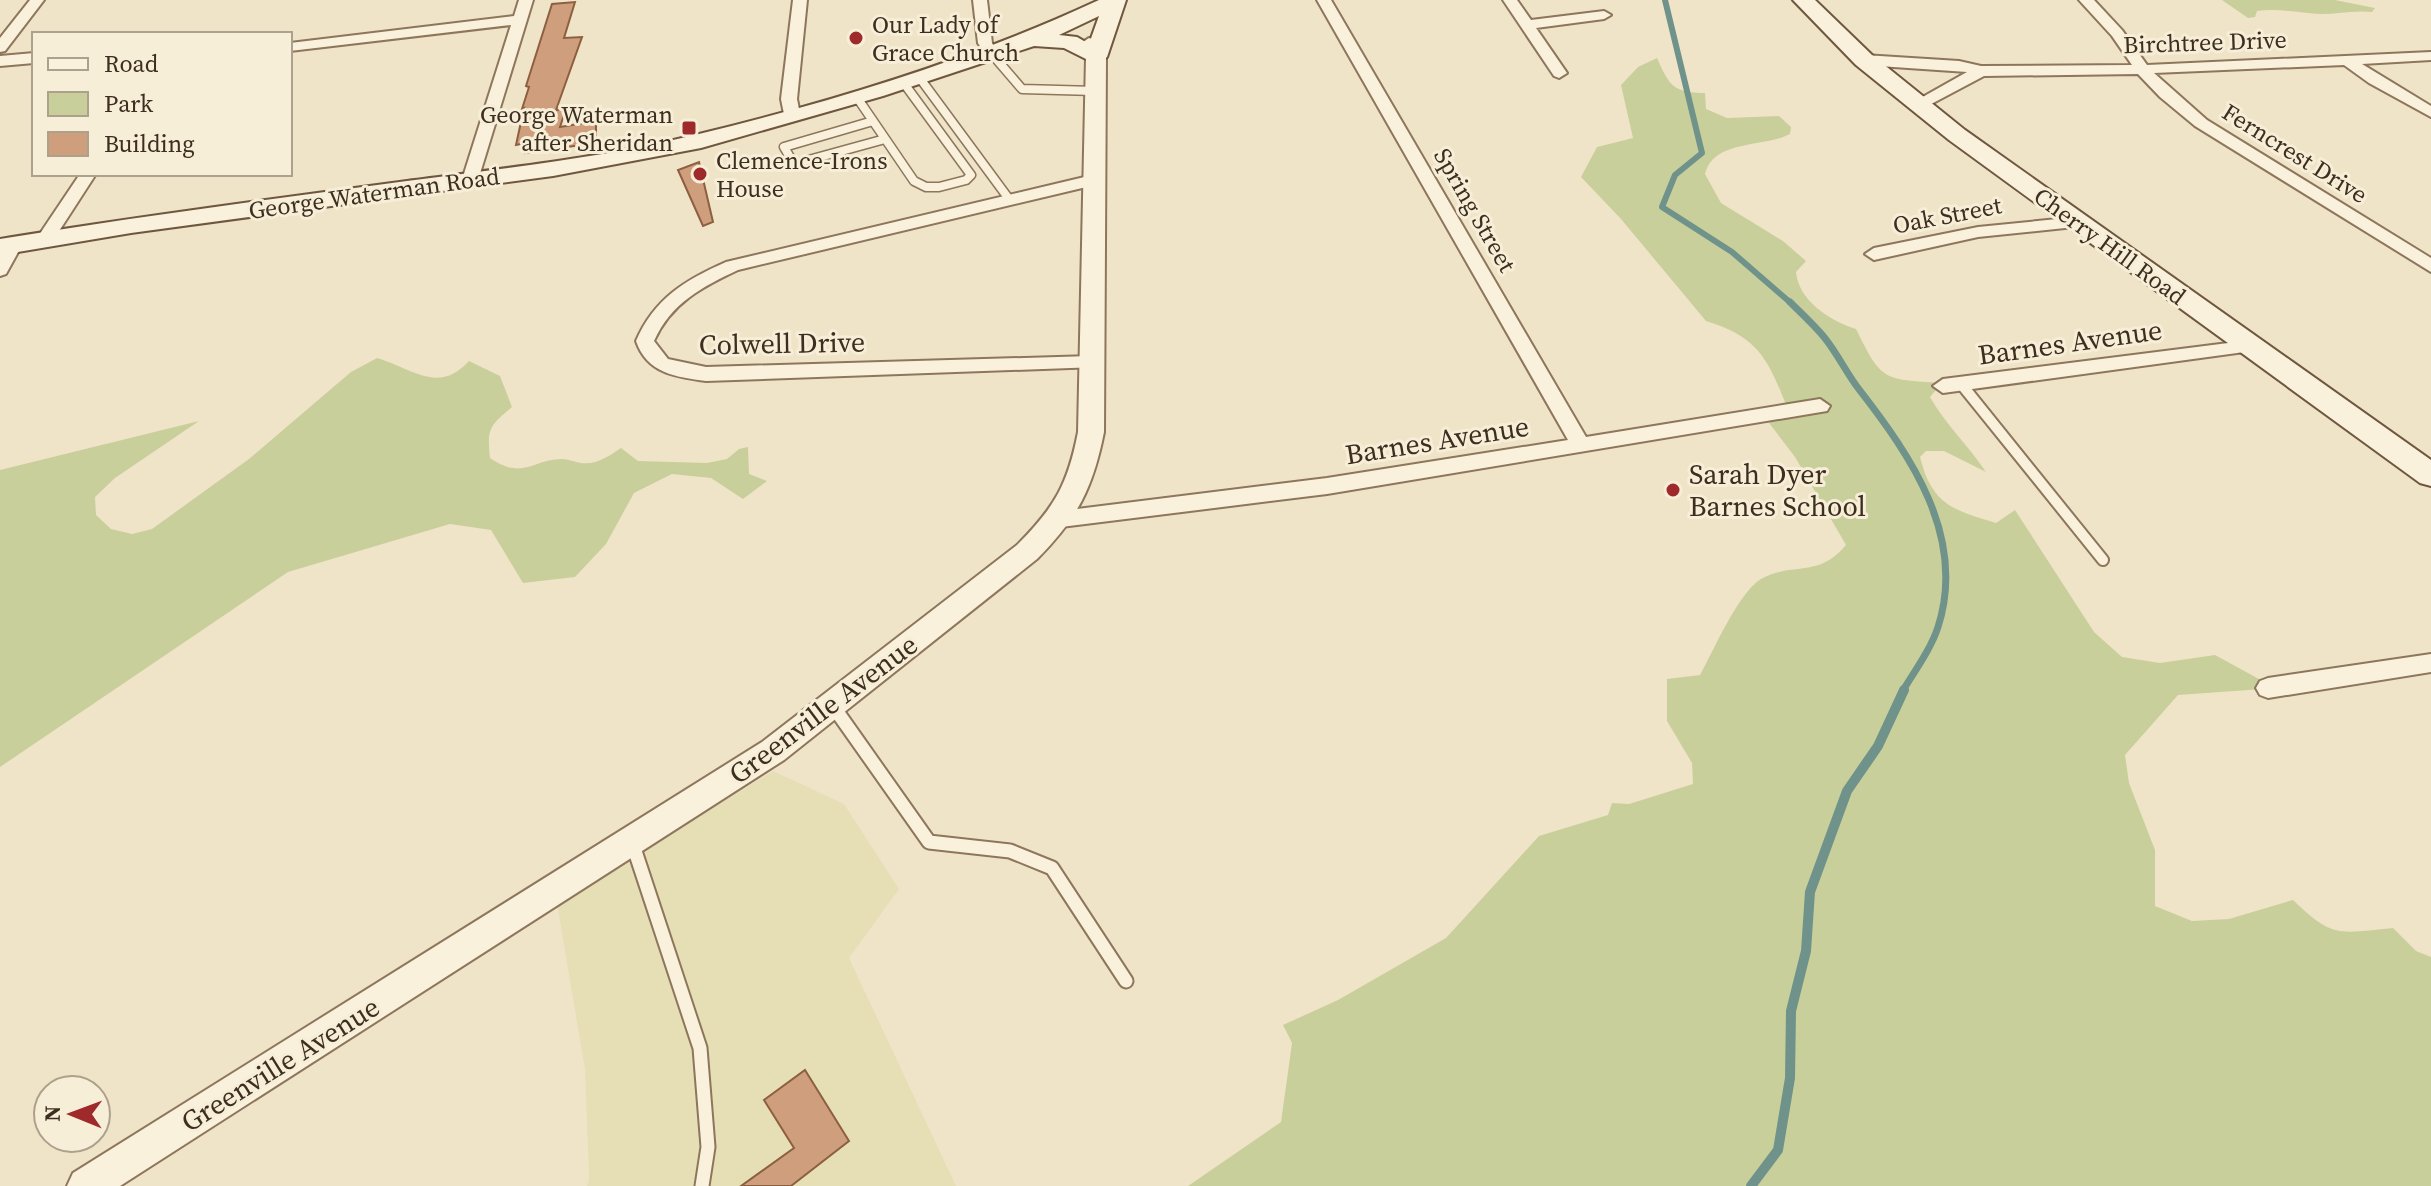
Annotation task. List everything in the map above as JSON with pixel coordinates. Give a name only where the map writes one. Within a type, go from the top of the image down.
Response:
[{"type":"main road","name":"Cherry Hill Road","points":[[1803,0],[1864,60],[1918,106],[2431,475]]},
{"type":"main road","points":[[1093,51],[1064,24],[1115,1]]},
{"type":"main road","points":[[1093,51],[1115,1]]},
{"type":"main road","name":"George Waterman Road","points":[[7,246],[131,225],[470,180],[659,150],[911,80],[1032,39],[1064,24]]},
{"type":"main road","points":[[1032,39],[1069,42],[1093,51]]},
{"type":"street","points":[[0,48],[37,0]]},
{"type":"street","points":[[470,180],[526,0]]},
{"type":"street","points":[[792,114],[789,99],[800,0]]},
{"type":"street","points":[[980,0],[985,43],[991,53]]},
{"type":"street","name":"Spring Street","points":[[1324,0],[1581,445]]},
{"type":"street","points":[[1510,0],[1559,73]]},
{"type":"street","name":"Ferncrest Drive","points":[[2086,0],[2117,33],[2142,69],[2165,94],[2201,123],[2431,266]]},
{"type":"street","points":[[1526,25],[1604,15]]},
{"type":"street","points":[[292,47],[520,20]]},
{"type":"street","name":"Greenville Avenue","points":[[86,1186],[773,751],[1027,552],[1061,519],[1083,476],[1091,432],[1093,51]]},
{"type":"street","name":"Birchtree Drive","points":[[1864,60],[1959,66],[1981,71],[2142,69],[2431,56]]},
{"type":"street","points":[[0,61],[32,58]]},
{"type":"street","points":[[2347,60],[2374,80],[2431,112]]},
{"type":"street","name":"Birchtree Drive","points":[[1918,106],[1981,71]]},
{"type":"street","points":[[44,241],[87,176]]},
{"type":"street","name":"Colwell Drive","points":[[1091,362],[706,374],[660,364],[647,350],[645,341],[659,311],[691,286],[732,266],[1093,180]]},
{"type":"street","name":"Oak Street","points":[[1874,254],[1978,232],[2078,222]]},
{"type":"street","points":[[0,270],[7,246]]},
{"type":"street","name":"Barnes Avenue","points":[[1953,385],[2252,346]]},
{"type":"street","name":"Barnes Avenue","points":[[1061,519],[1327,486],[1820,406]]},
{"type":"street","points":[[2268,688],[2431,663]]},
{"type":"lane","points":[[991,53],[1022,89],[1095,91]]},
{"type":"lane","points":[[856,96],[914,181],[922,187],[966,180],[971,175],[911,80]]},
{"type":"lane","points":[[911,80],[1009,199]]},
{"type":"lane","points":[[873,121],[784,147],[794,164],[885,139]]},
{"type":"lane","points":[[1953,385],[1991,424],[2103,560]]},
{"type":"lane","points":[[833,706],[929,842],[1010,851],[1052,868],[1126,981]]},
{"type":"lane","points":[[632,842],[700,1048],[708,1147],[702,1186]]},
{"type":"shaded area","points":[[773,771],[844,804],[899,889],[849,958],[956,1186],[587,1186],[585,1069],[557,904]]},
{"type":"green space","points":[[2222,0],[2335,0],[2375,8],[2372,12],[2321,14],[2265,10],[2257,11],[2255,17],[2248,18]]},
{"type":"green space","points":[[1657,58],[1674,86],[1705,93],[1706,109],[1727,118],[1779,116],[1791,127],[1790,134],[1718,155],[1705,174],[1721,203],[1783,241],[1806,261],[1796,272],[1803,292],[1826,315],[1856,329],[1879,368],[1896,378],[1942,383],[1930,397],[1986,472],[1944,451],[1926,451],[1920,457],[1938,496],[1956,509],[1996,523],[2015,510],[2094,632],[2122,657],[2160,663],[2215,655],[2270,685],[2263,689],[2178,695],[2125,755],[2129,783],[2155,850],[2155,906],[2192,921],[2229,919],[2293,900],[2318,922],[2338,930],[2393,928],[2416,951],[2431,957],[2431,1186],[1188,1186],[1281,1122],[1292,1043],[1283,1025],[1338,1000],[1446,938],[1539,836],[1608,815],[1612,803],[1629,804],[1693,784],[1692,763],[1667,721],[1667,679],[1700,675],[1735,609],[1761,579],[1825,562],[1846,545],[1795,457],[1763,415],[1787,407],[1767,363],[1750,343],[1724,327],[1706,321],[1621,219],[1581,177],[1597,147],[1633,138],[1621,85],[1638,67]]},
{"type":"green space","points":[[377,358],[435,378],[458,371],[469,361],[500,376],[512,407],[491,429],[490,458],[511,468],[562,459],[592,463],[621,448],[638,461],[707,463],[727,459],[739,449],[748,447],[749,474],[767,481],[743,499],[711,478],[672,474],[634,493],[606,544],[575,577],[523,583],[491,530],[450,524],[288,572],[0,767],[0,470],[199,421],[115,478],[95,497],[96,515],[111,529],[132,534],[152,529],[249,459],[351,372]]},
{"type":"building","points":[[575,2],[564,38],[582,37],[556,110],[566,109],[560,127],[596,121],[596,143],[525,153],[526,143],[516,145],[529,87],[526,86],[552,4]]},
{"type":"building","points":[[699,162],[713,222],[703,226],[678,170]]},
{"type":"building","points":[[805,1070],[849,1141],[791,1186],[741,1186],[794,1148],[764,1100]]},
{"type":"waterway","points":[[1665,0],[1702,153],[1675,175],[1662,207],[1732,252],[1792,304]]},
{"type":"waterway","points":[[1792,304],[1824,337],[1897,441],[1929,499],[1939,530],[1945,561],[1945,594],[1938,627],[1927,652],[1902,692]]},
{"type":"waterway","points":[[1751,1186],[1778,1150],[1790,1078],[1791,1011],[1806,951],[1810,892],[1847,791],[1878,746],[1904,690]]},
{"type":"place","name":"Our Lady of Grace Church","points":[[856,38]]},
{"type":"place","name":"George Waterman after Sheridan","points":[[689,128]]},
{"type":"place","name":"Clemence-Irons House","points":[[700,174]]},
{"type":"place","name":"Sarah Dyer Barnes School","points":[[1673,490]]}]
